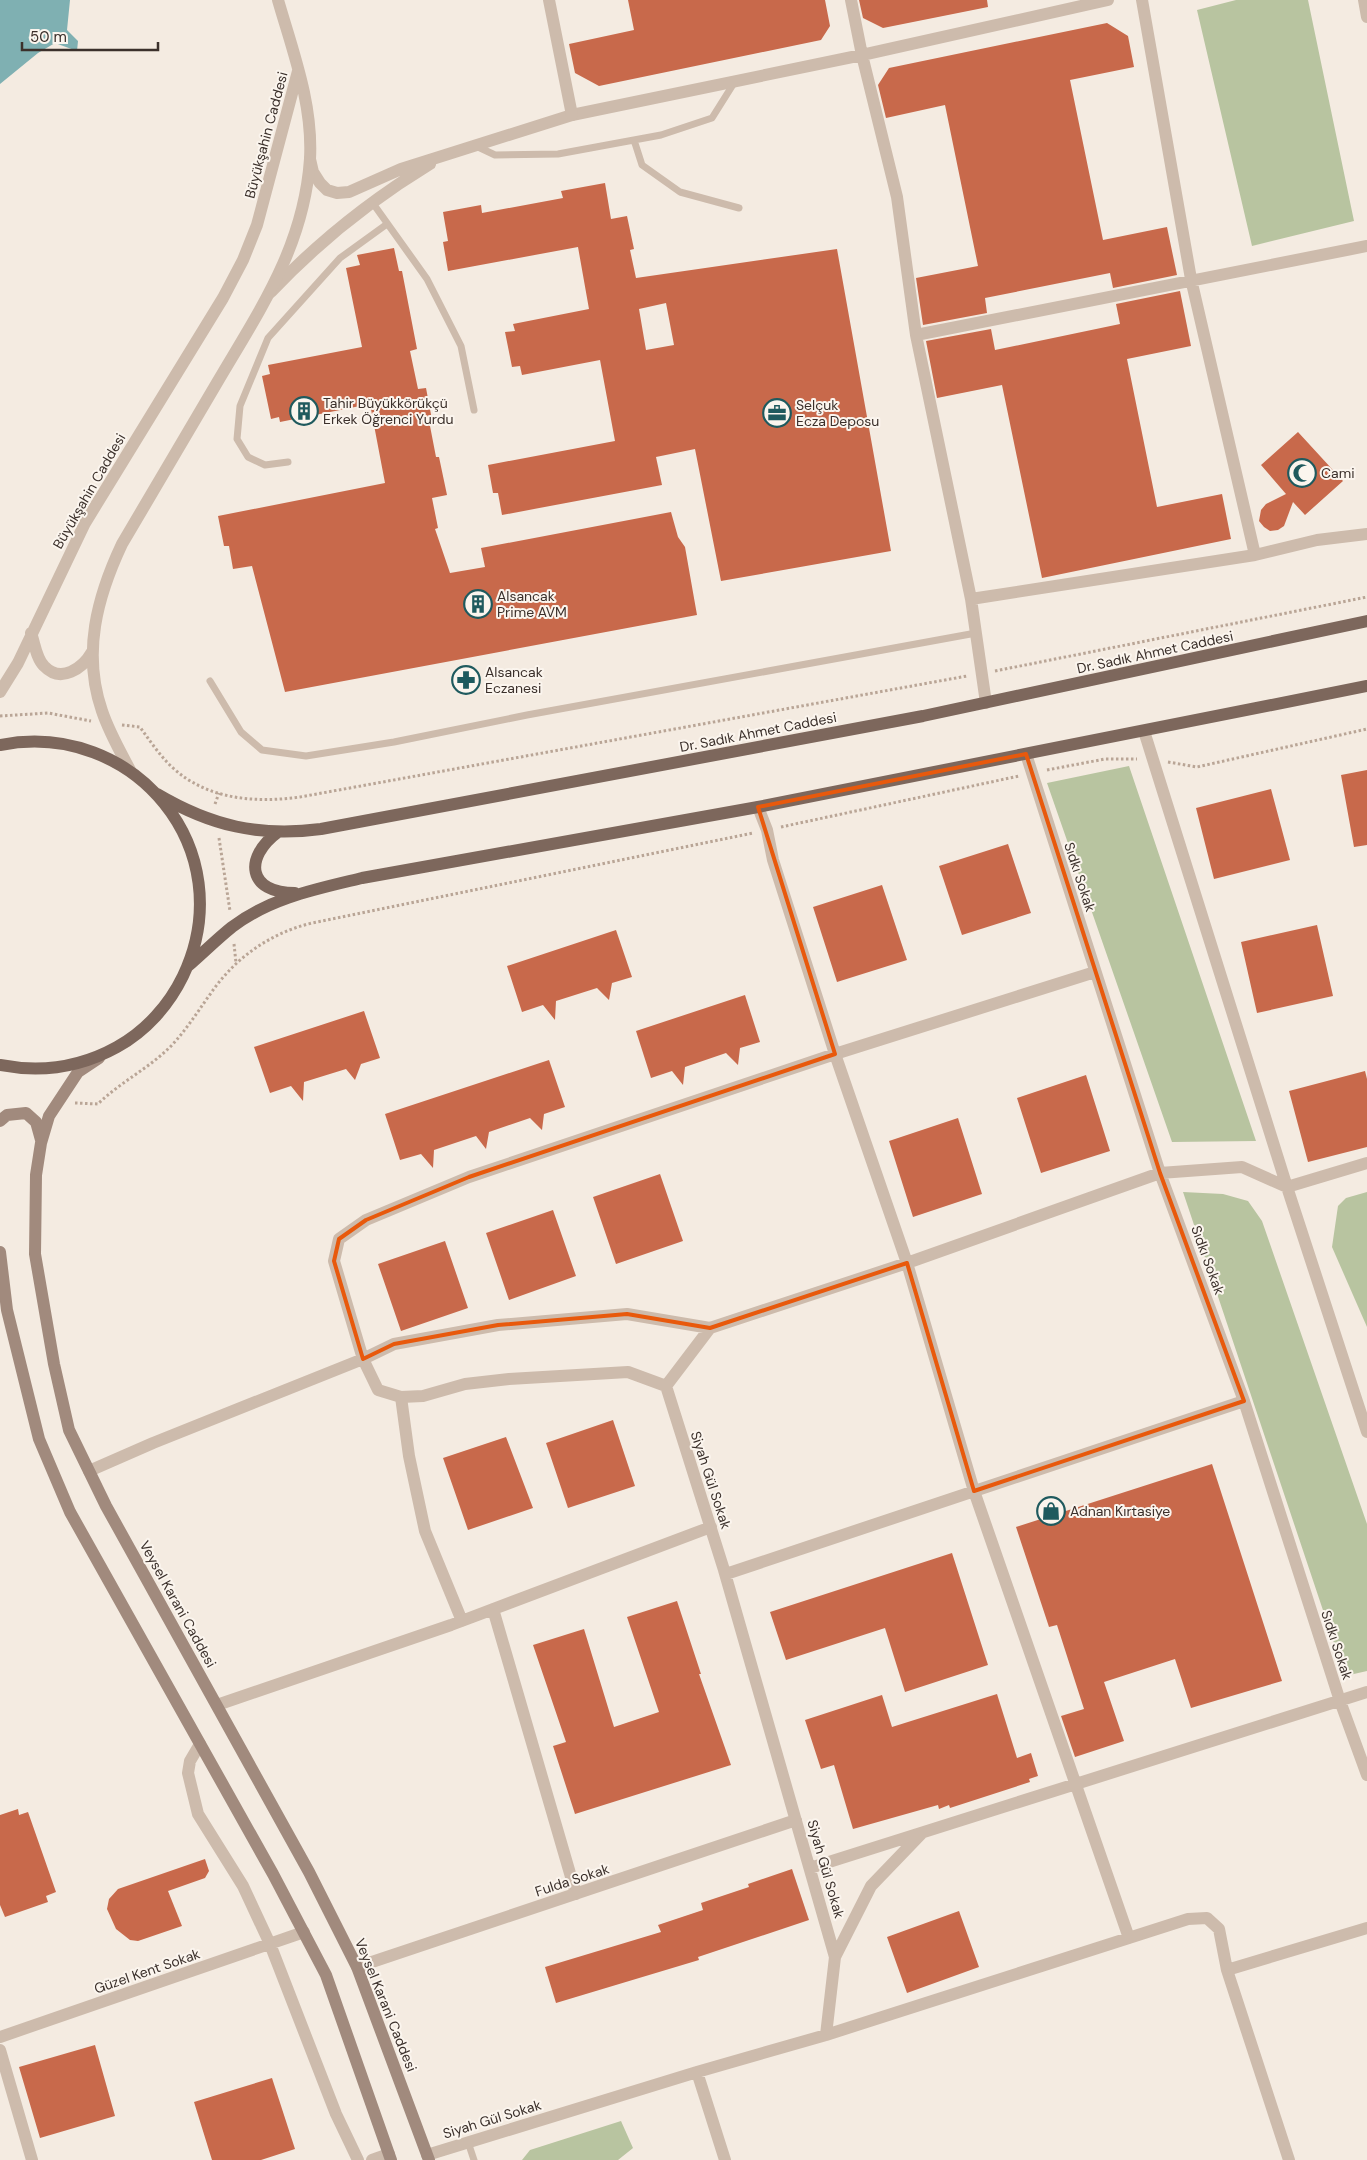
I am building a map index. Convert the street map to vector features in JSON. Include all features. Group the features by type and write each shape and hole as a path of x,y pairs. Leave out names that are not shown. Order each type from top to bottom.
{"main road":[{"name":"Dr. Sadık Ahmet Caddesi","path":"157,794 187,811 236,827 278,832 330,827 986,703 1367,622"},
{"path":"188,966 232,928 260,910 297,894 362,878 758,807 1367,686"},
{"path":"0,745 30,741 66,744 99,754 130,770 157,794 172,814 184,835 193,858 198,882 200,918 196,942 188,966 172,996 155,1017 136,1035 106,1053 83,1062 60,1067 28,1069 0,1065"},
{"path":"278,832 260,849 256,859 255,871 261,883 270,890 297,894"},
{"name":"Veysel Karani Caddesi","path":"106,1053 78,1072 57,1101 49,1116 41,1143 36,1175 35,1254 54,1364 69,1430 111,1515 309,1872 357,1967 428,2158"},
{"path":"0,1121 7,1114 26,1113 36,1122 41,1143"},
{"path":"0,1252 7,1310 39,1439 70,1512 304,1932 326,1975 390,2157"}],"street":[{"path":"278,0 298,69"},
{"path":"549,0 572,115"},
{"path":"851,0 862,54 897,197 916,335 970,599 986,703"},
{"path":"310,159 320,183 327,190 337,193 349,192 401,169 572,115 1108,0"},
{"path":"1142,0 1191,279 1255,555"},
{"path":"1364,0 1367,17"},
{"name":"Büyükşahin Caddesi","path":"130,770 107,723 93,678 94,624 109,571 122,544 267,296 292,244 301,212 310,159 306,97 298,69"},
{"name":"Büyükşahin Caddesi","path":"0,692 18,663 85,523 218,306 243,260 257,225 298,69"},
{"path":"267,296 324,240 372,202 443,156"},
{"path":"916,335 1191,279 1367,246"},
{"path":"970,599 1255,555 1316,540 1367,534"},
{"path":"31,634 38,656 44,666 54,673 66,674 77,670 86,662 92,652"},
{"path":"1144,731 1287,1187 1364,1413 1367,1432"},
{"name":"Sıdkı Sokak","path":"1026,754 1160,1174 1244,1401 1340,1701 1367,1775"},
{"path":"758,807 767,830 773,860 836,1054 907,1263 974,1491 1074,1785 1129,1938"},
{"path":"710,1328 666,1386 628,1372 509,1378 465,1384 423,1396 401,1397 378,1390 364,1359 334,1260 339,1239 366,1220 469,1177 836,1054 1095,972"},
{"path":"90,1471 153,1443 364,1359 394,1344 498,1325 627,1314 710,1328 907,1263 1160,1174 1242,1168 1287,1187 1367,1163"},
{"name":"Siyah Gül Sokak","path":"428,2158 468,2142 826,2035 835,1958 726,1574 666,1386"},
{"path":"401,1397 409,1456 426,1531 462,1621"},
{"path":"726,1574 1244,1401"},
{"path":"217,1705 462,1621 711,1527"},
{"path":"493,1609 576,1894"},
{"path":"810,1868 1367,1692"},
{"path":"200,1744 190,1761 188,1773 198,1814 243,1886 270,1944 336,2114 358,2160"},
{"name":"Fulda Sokak","path":"357,1967 796,1820"},
{"path":"835,1958 871,1886 923,1833"},
{"path":"826,2035 1188,1919 1208,1918 1219,1929 1227,1970 1289,2160"},
{"path":"1227,1970 1367,1928"},
{"name":"Güzel Kent Sokak","path":"0,2037 304,1932"},
{"path":"0,2050 32,2160"},
{"path":"697,2072 725,2160"},
{"path":"372,2160 390,2157"}],"lane":[{"path":"476,146 494,155 558,154 661,135 712,118 735,81"},
{"path":"634,140 642,165 680,192 739,208"},
{"path":"372,202 427,279 461,346 474,410"},
{"path":"288,462 265,465 248,457 237,439 240,406 268,338 340,258 387,224"},
{"path":"210,681 242,732 262,750 306,756 394,742 537,713 976,632"},
{"path":"468,2142 474,2160"}],"path":[{"path":"0,716 48,713 107,723 140,726 165,759 183,776 219,793 255,800 300,796 982,673 1367,597"},
{"path":"98,1104 123,1082 172,1046 220,981 236,963 279,934 312,923 1104,759 1153,759 1198,767 1367,729"},
{"path":"219,793 214,806 236,963"}],"highlighted area":[{"path":"1026,754 1160,1173 1244,1401 974,1491 907,1263 710,1328 627,1314 498,1325 394,1344 363,1359 334,1261 339,1239 366,1220 469,1177 835,1054 758,807"}],"green space":[{"path":"1236,0 1308,0 1354,221 1252,246 1197,10"},
{"path":"1129,766 1256,1141 1172,1142 1047,783"},
{"path":"1183,1192 1223,1194 1248,1201 1262,1221 1367,1524 1367,1671 1345,1676"},
{"path":"1367,1192 1367,1327 1332,1247 1338,1206 1346,1198"},
{"path":"621,2121 633,2148 618,2160 522,2160 530,2150"}],"water":[{"path":"0,0 70,0 67,30 78,41 77,51 55,43 38,53 0,84"}],"building":[{"path":"628,0 825,0 830,26 821,40 599,86 575,73 569,44 634,30"},
{"path":"859,0 987,0 988,7 883,28 863,18"},
{"path":"1107,23 1128,36 1134,67 1070,80 1103,240 1167,227 1177,275 1113,288 1110,273 985,298 987,313 923,325 916,278 978,266 945,105 886,118 878,85 889,68"},
{"path":"605,183 611,219 627,216 634,249 630,250 636,278 837,249 891,551 721,581 695,449 656,457 662,485 502,515 498,493 493,493 488,465 615,441 600,360 522,375 520,366 512,367 505,332 515,331 513,324 589,309 578,247 448,271 443,242 448,241 443,212 481,205 482,213 563,198 561,191","holes":["666,303 674,345 646,350 639,309"]},
{"path":"394,248 399,271 402,271 417,349 410,351 418,389 426,388 433,425 430,426 436,457 439,457 447,495 432,498 438,528 435,529 450,573 485,567 481,548 671,512 678,537 685,547 697,615 285,692 252,566 233,569 229,546 224,546 218,516 385,483 370,404 280,422 279,417 271,419 262,376 270,374 268,365 362,347 346,268 360,265 357,255"},
{"path":"1180,291 1191,346 1127,359 1157,507 1222,494 1231,539 1042,578 1002,385 937,398 926,341 991,329 995,350 1120,324 1116,304"},
{"name":"Cami","path":"1298,432 1343,481 1305,515 1293,502 1284,526 1278,530 1270,531 1259,521 1261,510 1266,504 1286,494 1261,465"},
{"path":"1367,770 1367,845 1354,847 1341,775"},
{"path":"1271,789 1290,860 1214,879 1196,808"},
{"path":"1008,844 1031,913 962,935 939,866"},
{"path":"882,885 907,960 837,982 813,907"},
{"path":"1317,925 1333,996 1257,1013 1241,942"},
{"path":"616,930 632,977 612,983 609,1000 597,988 556,1001 555,1020 543,1005 522,1012 507,966"},
{"path":"745,995 760,1042 740,1048 738,1065 726,1053 685,1067 683,1085 672,1071 651,1078 636,1031"},
{"path":"364,1011 380,1058 361,1064 355,1080 346,1069 304,1082 303,1101 291,1086 270,1093 254,1047"},
{"path":"549,1060 565,1107 544,1114 542,1130 530,1118 489,1132 486,1149 476,1136 434,1150 433,1168 421,1154 400,1160 385,1114"},
{"path":"1365,1071 1367,1079 1367,1147 1308,1162 1289,1091"},
{"path":"1086,1075 1110,1151 1041,1173 1017,1098"},
{"path":"958,1118 982,1194 913,1217 889,1141"},
{"path":"660,1174 683,1241 616,1264 593,1197"},
{"path":"553,1210 576,1276 509,1300 486,1233"},
{"path":"445,1241 468,1308 401,1331 378,1264"},
{"path":"613,1420 635,1486 568,1508 546,1443"},
{"path":"506,1437 533,1508 468,1530 443,1458"},
{"path":"1212,1464 1282,1681 1191,1708 1175,1659 1104,1682 1124,1741 1075,1757 1061,1716 1084,1709 1057,1625 1049,1627 1016,1527"},
{"path":"952,1553 988,1665 905,1692 885,1628 786,1660 770,1612"},
{"path":"677,1601 701,1674 699,1674 731,1765 575,1814 553,1746 566,1742 533,1645 584,1629 614,1727 659,1712 627,1617"},
{"path":"997,1694 1017,1758 1031,1753 1038,1776 1029,1779 1030,1782 950,1808 949,1805 939,1809 938,1805 853,1829 834,1765 821,1769 805,1720 882,1695 892,1727"},
{"path":"18,1809 19,1815 28,1812 56,1892 46,1896 48,1902 5,1917 0,1905 0,1815"},
{"path":"205,1859 209,1871 205,1878 168,1891 182,1926 138,1941 130,1940 116,1929 107,1909 109,1899 118,1889"},
{"path":"792,1869 809,1920 698,1957 699,1960 556,2003 545,1967 661,1932 658,1925 703,1910 701,1903 749,1887 748,1884"},
{"path":"959,1911 979,1967 907,1993 887,1937"},
{"path":"95,2045 115,2116 40,2138 19,2067"},
{"path":"272,2078 295,2149 261,2160 212,2160 194,2102"}],"place":[{"name":"Tahir Büyükkörükçü Erkek Öğrenci Yurdu","path":"304,411"},
{"name":"Selçuk Ecza Deposu","path":"777,413"},
{"name":"Cami","path":"1302,473"},
{"name":"Alsancak Prime AVM","path":"478,604"},
{"name":"Alsancak Eczanesi","path":"466,680"},
{"name":"Adnan Kırtasiye","path":"1051,1511"}]}
